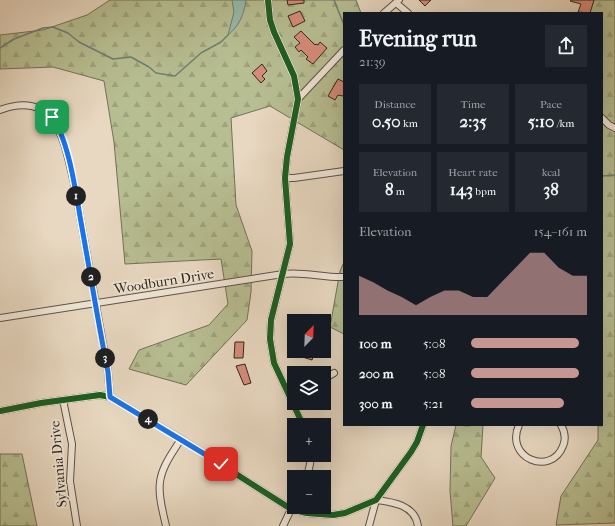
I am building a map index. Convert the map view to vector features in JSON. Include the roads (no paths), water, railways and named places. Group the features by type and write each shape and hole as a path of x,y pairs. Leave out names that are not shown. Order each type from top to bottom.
{"street":[{"path":"268,0 270,20 294,76 298,99 297,113 287,157 285,178 291,238 272,320 270,339 274,363 287,387"},
{"path":"385,12 397,1 407,12"},
{"path":"298,99 343,51"},
{"path":"0,110 21,105 38,108 52,117 59,129 74,182 108,372 110,397"},
{"path":"603,119 615,128"},
{"path":"285,178 343,171"},
{"name":"Woodburn Drive","path":"0,318 283,274 292,273 343,277"},
{"path":"0,410 100,395 110,397 287,503"},
{"name":"Sylvania Drive","path":"63,400 72,444 70,481 77,526"},
{"path":"369,526 376,500 411,452 417,442 423,426"},
{"path":"519,426 516,440 520,451 528,458 538,462 549,460 561,450 565,439 565,434 561,426"},
{"path":"166,526 161,499 160,481 164,468 182,440"},
{"path":"320,514 333,515 345,513 376,500 391,502 411,510 415,516 418,526"},
{"path":"283,526 288,514"}],"water":[{"path":"232,0 246,0 244,11 240,20 228,35 234,12"}],"waterway":[{"path":"334,0 343,22"},
{"path":"0,48 14,39 43,28 53,27 68,33 79,42 113,59 131,57 149,67 156,73 175,76 201,53 221,42 228,35"},
{"path":"603,176 615,175"}]}
